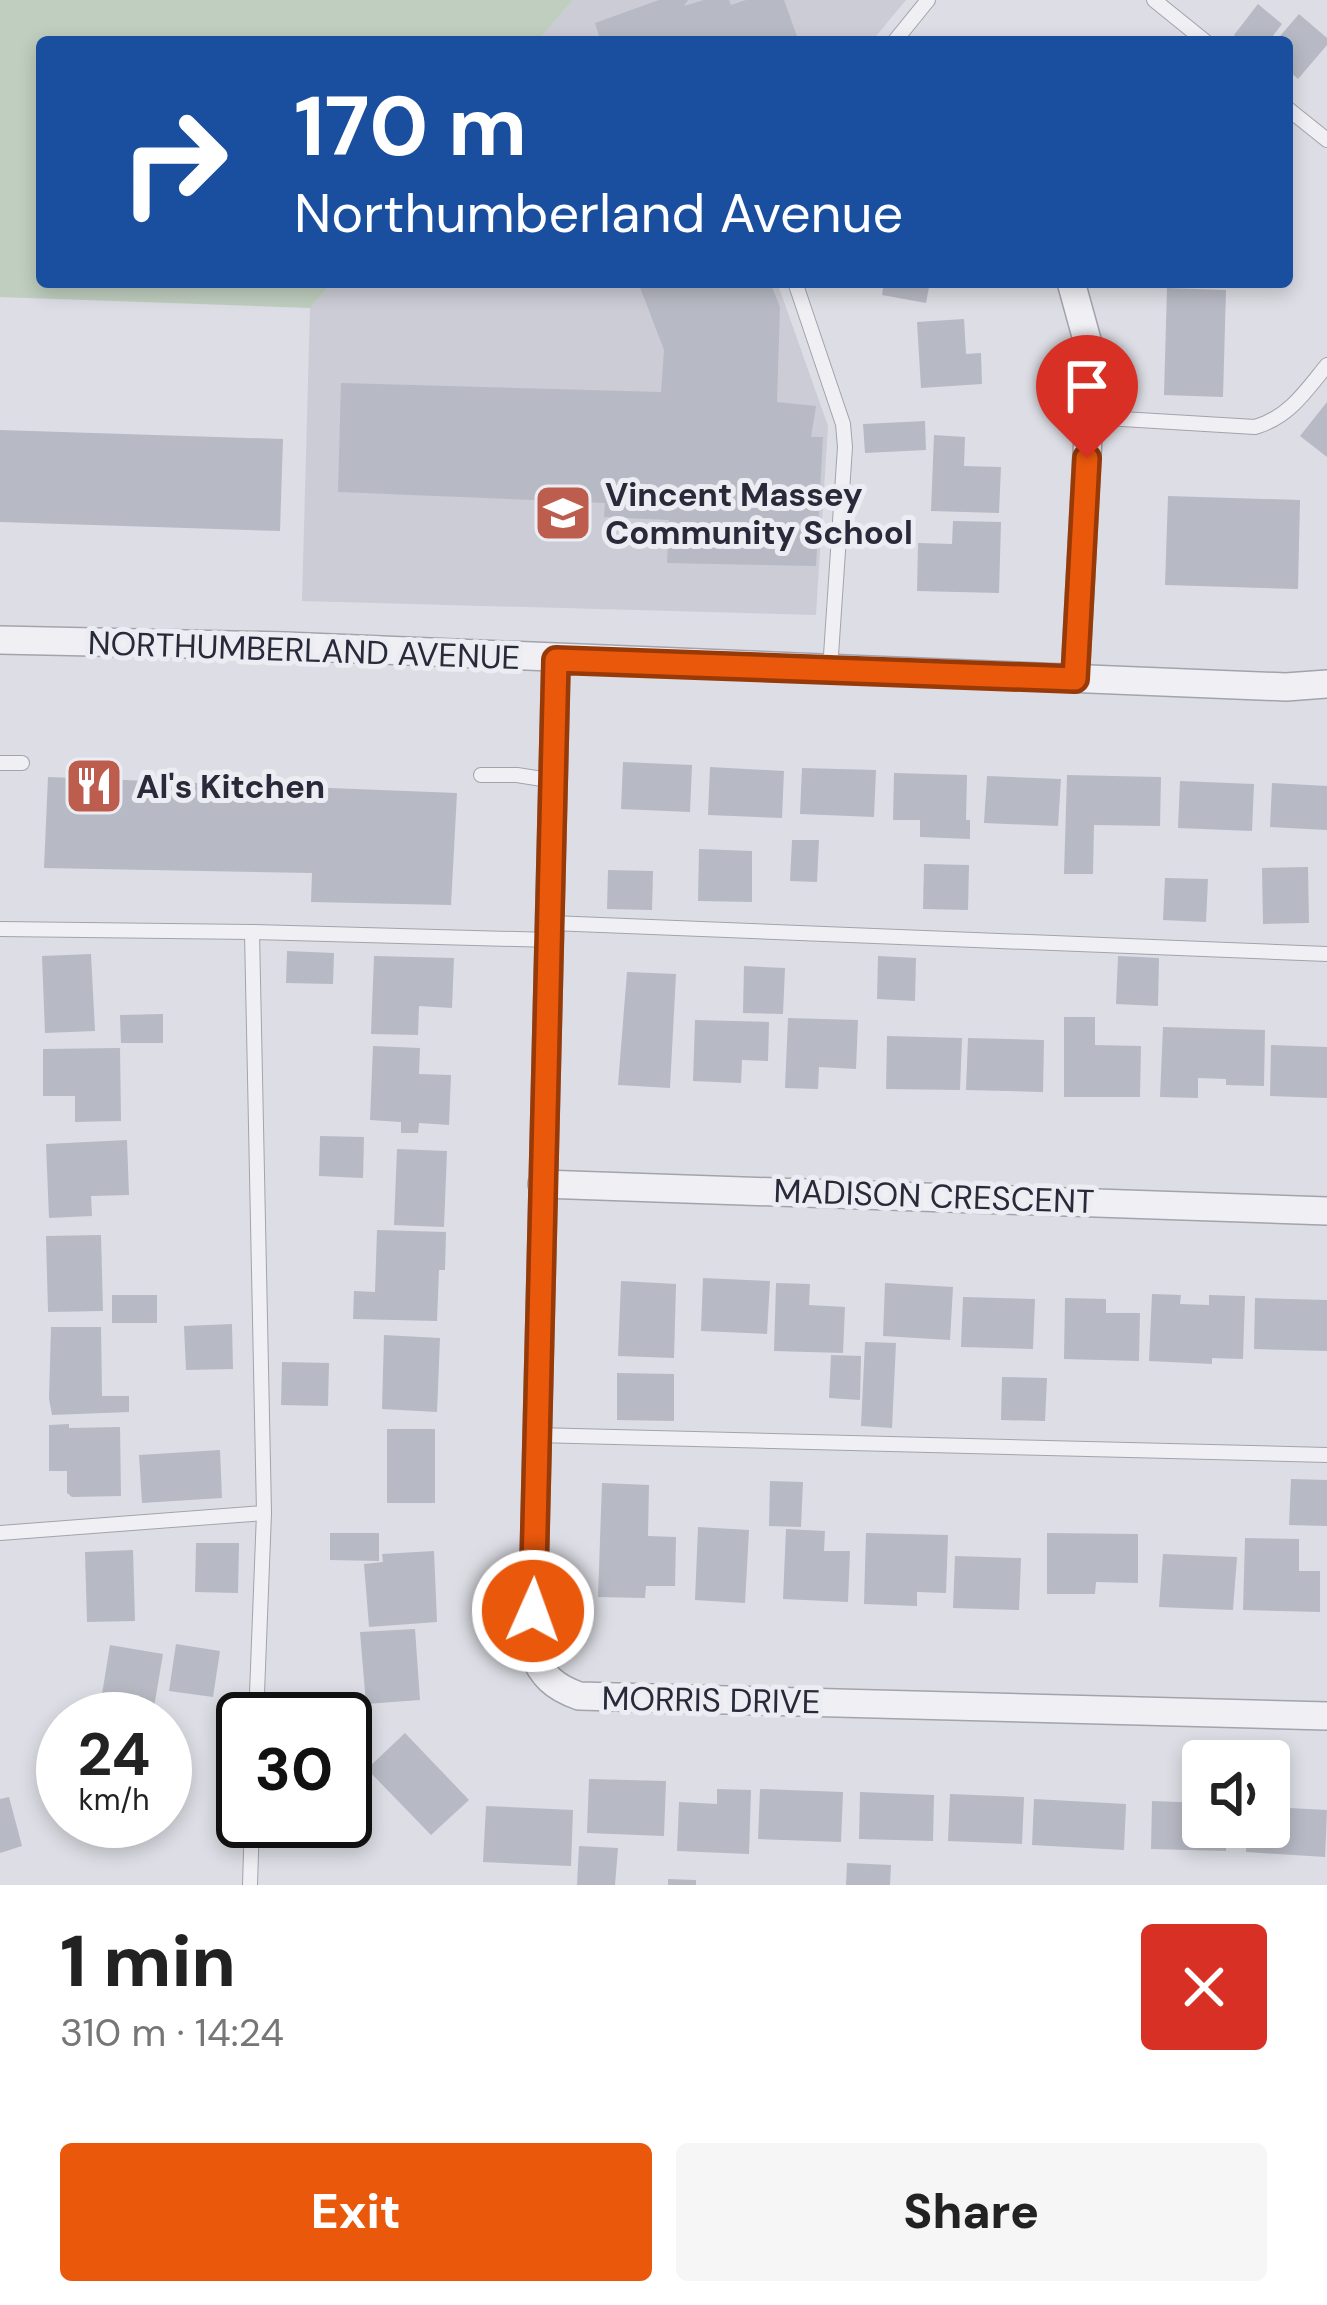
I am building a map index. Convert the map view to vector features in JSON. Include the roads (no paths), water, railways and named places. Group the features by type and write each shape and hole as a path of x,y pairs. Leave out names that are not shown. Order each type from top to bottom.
{"street":[{"path":"1073,288 1088,346 1089,416 1075,679"},
{"name":"NORTHUMBERLAND AVENUE","path":"0,640 285,646 1286,687 1327,684"},
{"name":"MORRIS DRIVE","path":"556,660 535,1435 532,1651 540,1672 557,1688 579,1696 1327,1716"},
{"name":"MADISON CRESCENT","path":"542,1184 1327,1211"}],"lane":[{"path":"899,36 928,0"},
{"path":"1154,0 1199,36"},
{"path":"1293,113 1327,140"},
{"path":"796,288 843,424 830,670"},
{"path":"1089,416 1255,427 1276,421 1295,405 1327,365"},
{"path":"0,763 22,763"},
{"path":"481,775 555,781"},
{"path":"0,929 551,932 1327,954"},
{"path":"252,932 264,1513 257,1692"},
{"path":"535,1435 1327,1455"},
{"path":"0,1533 264,1513"},
{"path":"250,1885 251,1848"}],"place":[{"name":"Vincent Massey Community School","path":"563,513"},
{"name":"Al's Kitchen","path":"94,786"}]}
